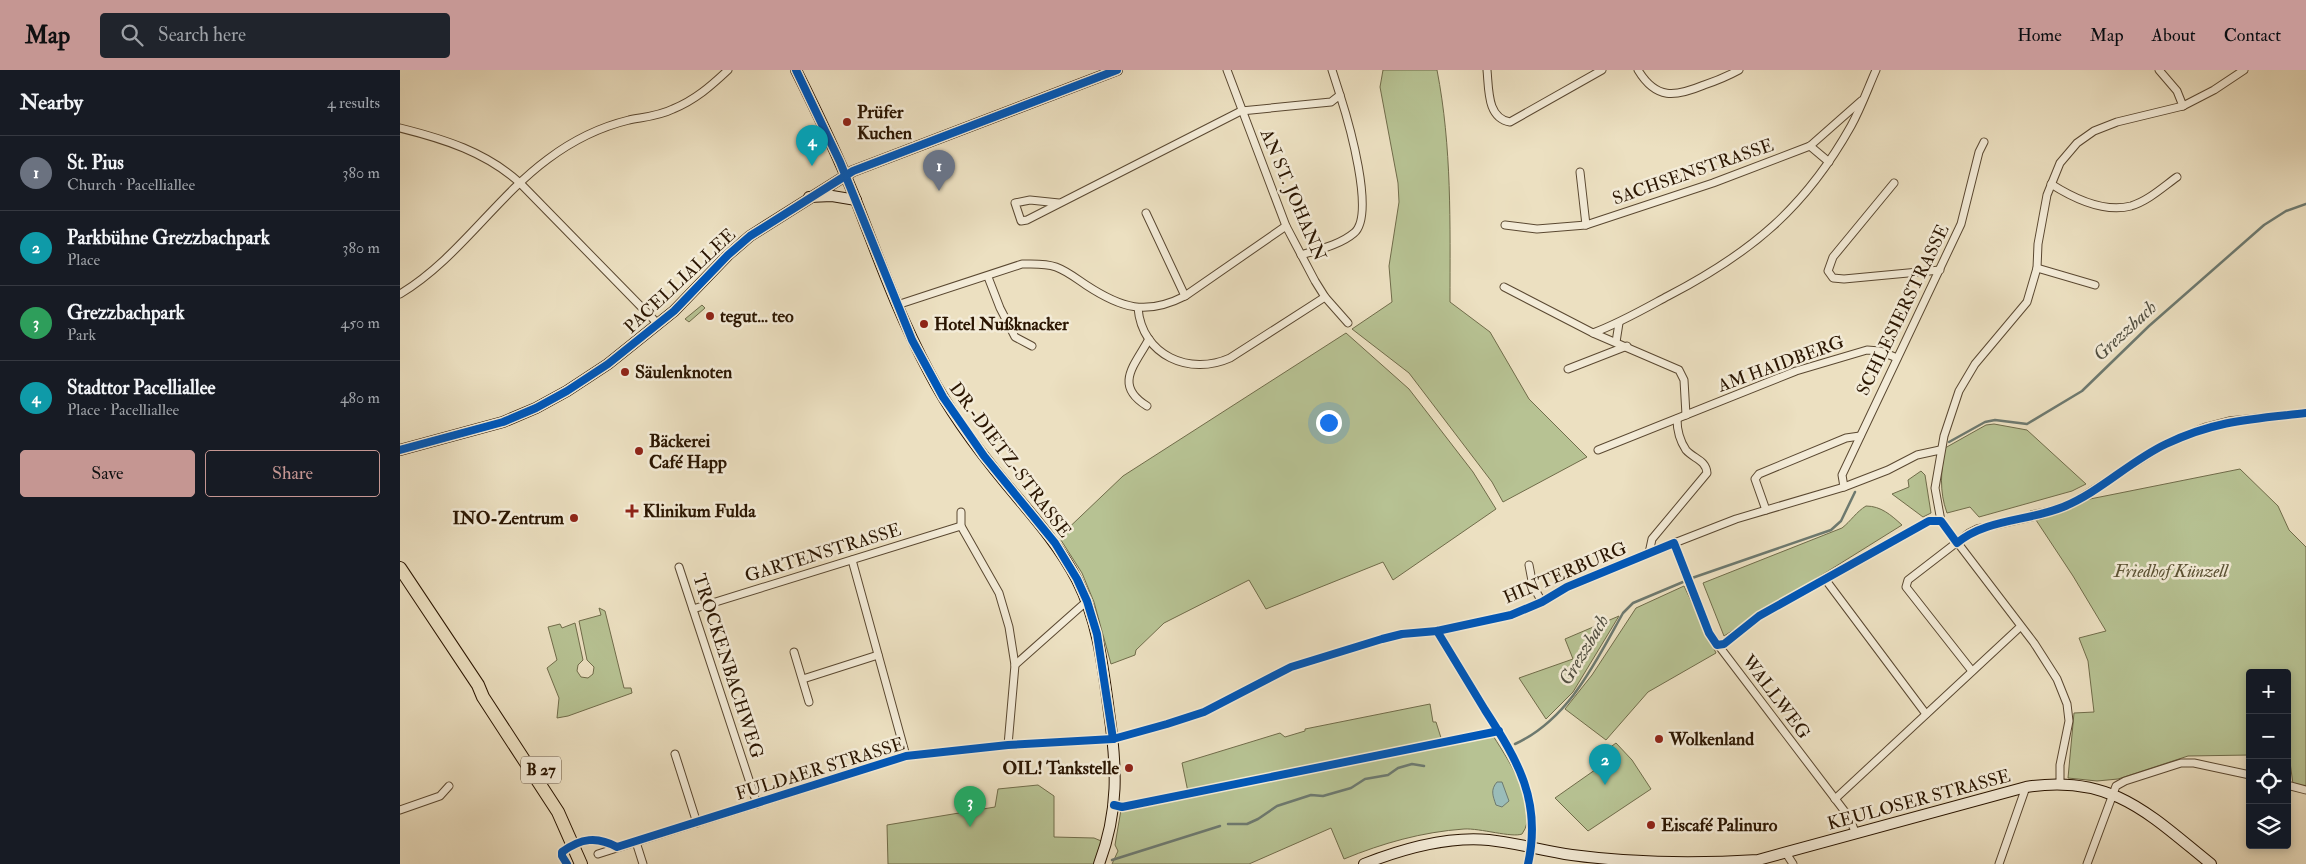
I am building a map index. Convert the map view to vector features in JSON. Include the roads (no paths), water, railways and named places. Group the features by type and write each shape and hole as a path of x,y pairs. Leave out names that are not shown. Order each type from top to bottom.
{"highway":[{"name":"B 27","path":"400,568 478,684 483,697 558,812 581,864"},
{"name":"B 27","path":"478,684 491,695 556,792 576,831 589,864"}],"main road":[{"name":"DR.-DIETZ-STRASSE","path":"796,70 821,119 856,200 897,305 943,397 980,451 1055,543 1077,579 1087,602 1097,634 1113,739 1116,782 1114,805 1100,864"},
{"name":"PACELLIALLEE","path":"401,448 492,425 541,405 608,364 658,324 750,236 845,175 874,161 1117,70"},
{"path":"808,197 832,196 856,200"},
{"name":"KEULOSER STRASSE","path":"1364,864 1385,856 1455,840 1489,840 1615,861 1682,863 1750,861 1786,853 2026,787 2060,784 2094,788 2113,794 2147,813 2211,864"}],"street":[{"path":"400,294 445,260 520,183 547,160 571,144 599,130 673,110 703,93 727,70"},
{"name":"AN ST. JOHANN","path":"1227,70 1286,226 1325,297 1348,323"},
{"path":"1301,255 1331,245 1354,234 1360,226 1362,197 1353,134 1332,70"},
{"path":"1486,70 1493,110 1499,119 1510,122 1602,70"},
{"path":"1638,70 1645,81 1657,92 1680,95 1740,70"},
{"path":"1593,333 1619,323 1714,272 1754,244 1787,214 1829,162 1852,124 1876,70"},
{"path":"2159,70 2177,91 2183,106"},
{"path":"2060,784 2060,765 2069,721 2066,704 2057,679 2034,643 1941,521 1935,488 1940,450 1959,391 1975,364 2027,302 2037,268 2038,244 2051,184 2060,163 2077,143 2094,131 2117,122 2183,106 2214,90 2244,70"},
{"path":"1059,202 1030,200 1015,202 1021,221 1036,216 1059,202 1241,111 1331,102 1340,95"},
{"name":"SACHSENSTRASSE","path":"1505,225 1537,229 1586,225 1713,183 1810,146 1864,98"},
{"path":"400,128 470,150 495,163 520,183 658,324"},
{"name":"SCHLESIERSTRASSE","path":"1844,487 1842,475 1961,224 1979,152 1984,142"},
{"path":"1810,146 1829,162"},
{"path":"1580,172 1586,225"},
{"path":"2051,184 2085,201 2100,206 2131,206 2177,177"},
{"path":"1894,183 1832,257 1828,271 1833,278 1844,279 1940,270"},
{"path":"1146,213 1186,296"},
{"path":"897,305 988,277 1022,264 1040,263 1057,267 1112,301 1138,308 1170,304 1186,296 1286,226"},
{"path":"2037,268 2095,286"},
{"path":"988,277 1000,308 1015,337 1032,346"},
{"path":"1504,288 1593,333 1679,370 1684,380 1686,415"},
{"path":"1138,308 1139,316 1149,339 1164,354 1180,363 1193,366 1213,364 1230,358 1325,297"},
{"path":"1616,342 1619,323"},
{"path":"1147,406 1136,399 1130,392 1128,383 1130,373 1149,339"},
{"path":"1568,369 1627,346"},
{"name":"AM HAIDBERG","path":"1598,450 1796,371 1867,350 1880,351 1897,358"},
{"path":"1972,670 1906,587 1908,580 1977,529 2040,515 2071,504 2165,444 2206,427 2229,421 2306,413"},
{"path":"1649,553 1652,539 1707,473 1703,463 1686,450 1677,430 1677,419"},
{"path":"1766,510 1755,479 1759,474 1846,438 1860,436"},
{"name":"HINTERBURG","path":"1437,631 1511,615 1542,602 1567,587 1674,543 1766,510 1844,487 1888,470 1918,455 1940,450"},
{"path":"961,512 961,526 998,593 1009,626 1016,666 1008,745"},
{"name":"GARTENSTRASSE","path":"693,609 961,526"},
{"name":"WALLWEG","path":"1674,543 1709,633 1849,817 1856,834"},
{"path":"852,560 906,756"},
{"path":"1529,565 1533,586 1542,602"},
{"name":"TROCKENBACHWEG","path":"679,567 757,804"},
{"path":"1825,579 1926,714"},
{"path":"1016,666 1087,602"},
{"path":"1835,799 2020,627"},
{"path":"1437,631 1520,768 1530,797 1532,813 1531,847 1528,864"},
{"name":"FULDAER STRASSE","path":"598,854 906,756 1008,745 1113,739 1204,712 1291,667 1388,637 1437,631"},
{"path":"794,652 809,702"},
{"path":"803,679 878,655"},
{"path":"675,754 697,822"},
{"path":"2087,864 2116,786 2125,780 2181,763 2194,763 2246,774"},
{"path":"400,810 440,796 449,786"},
{"path":"2291,786 2306,790"},
{"path":"1999,864 2026,787"},
{"path":"636,842 643,864"},
{"path":"1786,853 1793,864"}],"water":[{"path":"1497,782 1502,782 1509,801 1502,807 1496,805 1493,796 1493,788"}],"waterway":[{"name":"Grezzbach","path":"1949,442 1985,422 1995,420 2027,424 2082,391 2149,326 2264,225 2286,211 2306,204"},
{"name":"Grezzbach","path":"1692,578 1831,530 1841,521 1855,492"},
{"name":"Grezzbach","path":"1515,744 1534,733 1566,705 1591,670 1623,613 1633,603 1683,582"},
{"name":"Grezzbach","path":"1228,824 1247,824 1277,806 1311,795 1323,796 1351,788 1365,779 1388,775 1398,768 1412,764 1424,766"},
{"name":"Grezzbach","path":"1112,860 1220,826"}],"place":[{"name":"Prüfer Kuchen","path":"847,122"},
{"name":"Stadttor Pacelliallee","path":"812,166"},
{"name":"St. Pius","path":"939,191"},
{"name":"tegut... teo","path":"710,316"},
{"name":"Hotel Nußknacker","path":"924,324"},
{"name":"Säulenknoten","path":"625,372"},
{"name":"Bäckerei Café Happ","path":"639,451"},
{"name":"Klinikum Fulda","path":"632,511"},
{"name":"INO-Zentrum","path":"574,518"},
{"name":"Wolkenland","path":"1659,739"},
{"name":"OIL! Tankstelle","path":"1129,768"},
{"name":"Parkbühne Grezzbachpark","path":"1605,785"},
{"name":"Eiscafé Palinuro","path":"1651,825"},
{"name":"Grezzbachpark","path":"970,827"}],"park label":[{"name":"Friedhof Künzell","path":"2171,571"}]}
